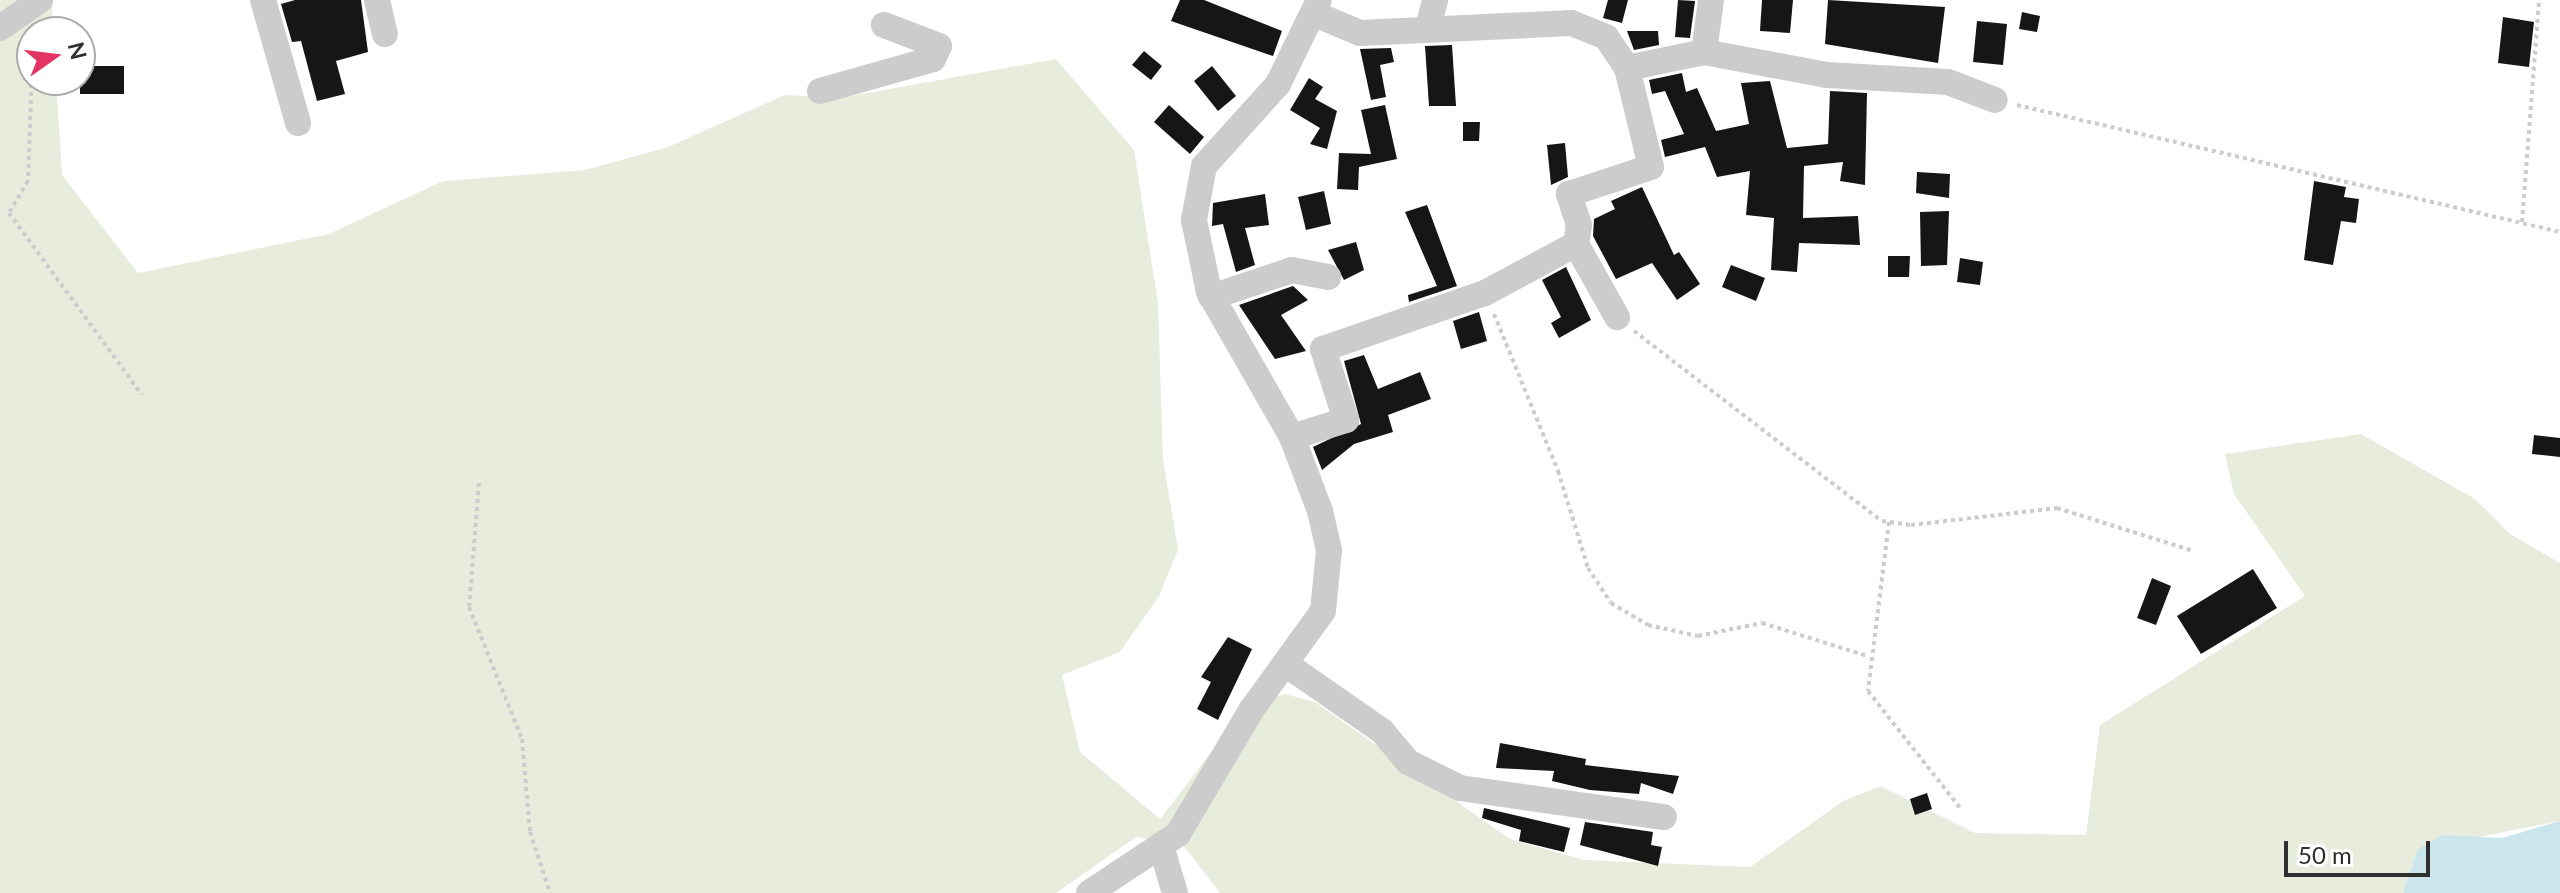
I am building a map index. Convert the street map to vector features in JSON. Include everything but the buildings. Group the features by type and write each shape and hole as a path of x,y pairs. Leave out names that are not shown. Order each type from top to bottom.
{"street":[{"path":"0,28 40,0"},
{"path":"263,0 298,123"},
{"path":"377,0 385,34"},
{"path":"1428,27 1435,0"},
{"path":"1704,52 1711,0"},
{"path":"1094,891 1161,846 1201,805 1252,709 1287,665 1323,611 1330,581 1320,511 1292,437 1211,297 1194,220 1204,166 1278,84 1317,7 1360,33 1428,27 1571,23 1606,37 1627,68 1651,167 1569,194 1576,244 1617,317"},
{"path":"820,91 933,59 939,46 884,25"},
{"path":"1627,68 1704,52 1827,75 1948,82 1995,100"},
{"path":"1292,437 1346,420 1323,349 1485,293 1576,244"},
{"path":"1211,297 1292,270 1328,277"},
{"path":"1287,665 1382,731 1408,762 1460,788 1664,817"},
{"path":"1161,846 1175,893"}],"path":[{"path":"2522,222 2539,0"},
{"path":"31,96 28,181 9,213 142,395"},
{"path":"1995,100 2288,174 2560,232"},
{"path":"1485,293 1558,471 1588,568 1611,603 1648,625 1698,636 1762,623 1867,656"},
{"path":"1617,317 1889,522 2057,508 2193,551"},
{"path":"479,483 469,607 522,739 530,832 550,893"},
{"path":"1889,522 1867,656 1868,691 1960,808"}],"shaded area":[{"path":"0,0 52,0 52,16 16,16 16,96 57,96 62,175 138,273 329,234 443,181 585,170 668,147 785,95 840,98 1056,59 1134,150 1158,303 1163,459 1178,550 1159,596 1120,652 1062,675 1080,752 1160,819 1246,707 1285,694 1315,702 1510,839 1584,860 1750,867 1843,801 1881,786 1975,833 2086,835 2100,725 2305,596 2234,494 2225,454 2361,434 2475,499 2510,534 2560,563 2560,821 2418,849 2403,893 1220,893 1183,845 1136,837 1056,893 0,893"}],"water":[{"path":"2560,821 2560,893 2403,893 2418,849 2443,835 2502,838"}]}
